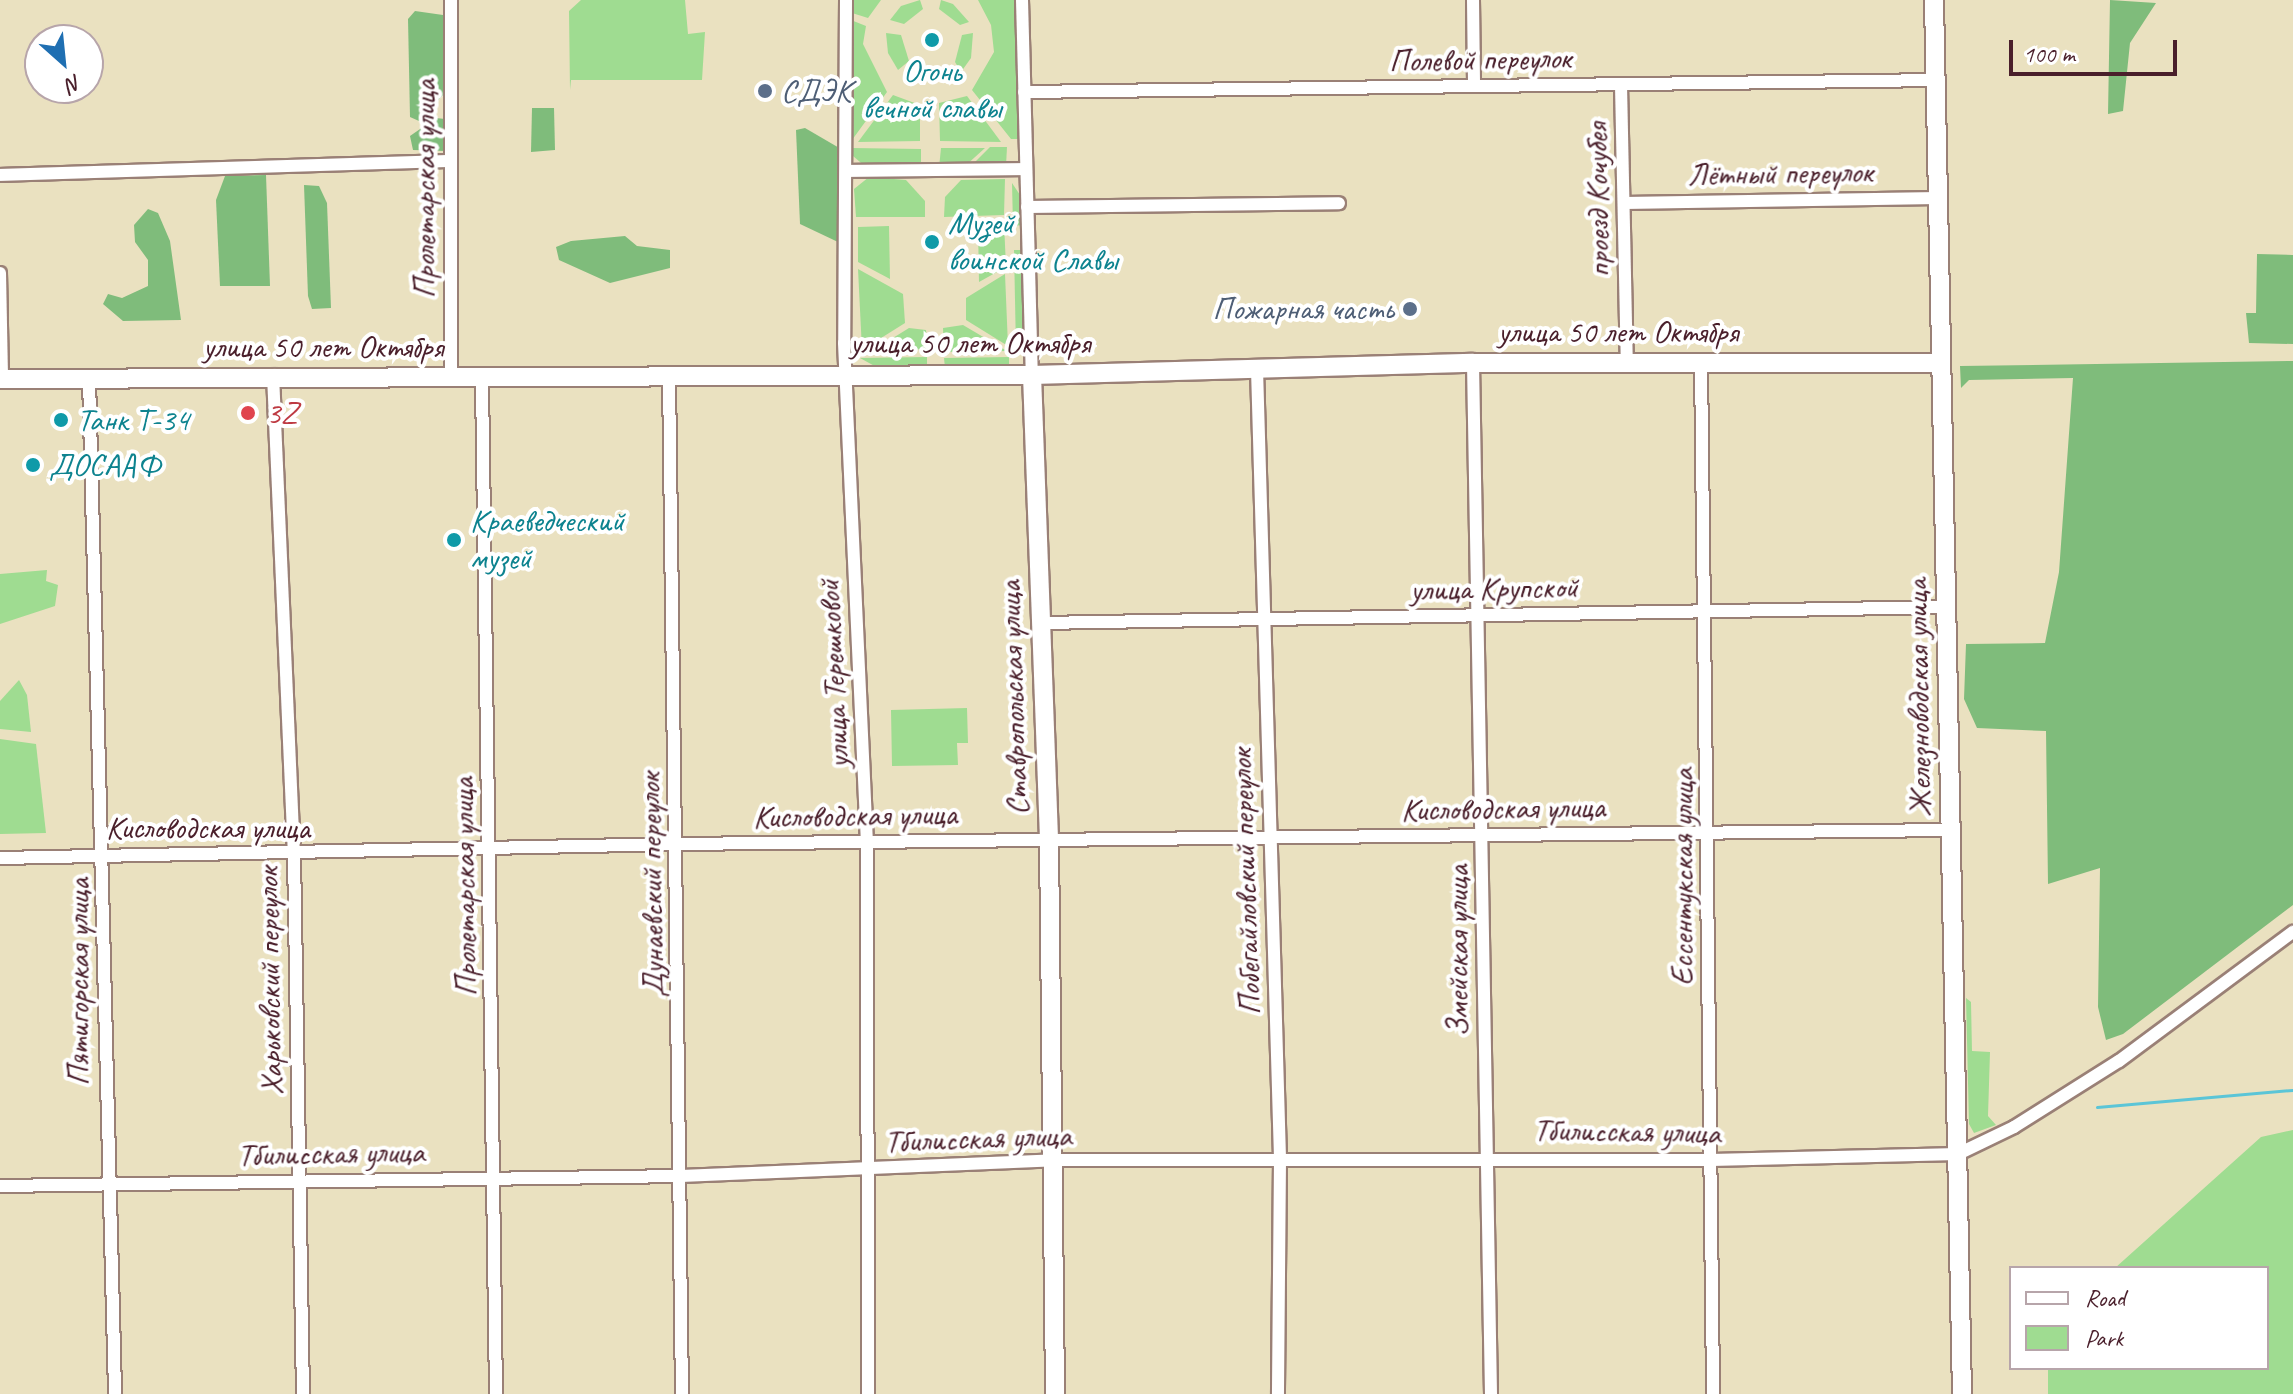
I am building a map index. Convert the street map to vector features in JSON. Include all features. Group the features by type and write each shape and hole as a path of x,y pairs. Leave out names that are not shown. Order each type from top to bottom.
{"main road":[{"name":"Железноводская улица","path":"1934,0 1962,1394"},
{"name":"улица 50 лет Октября","path":"1,379 273,375 482,379 847,373 1032,375 1473,363 1941,363"},
{"name":"Ставропольская улица","path":"1032,375 1049,839 1055,1160 1055,1394"}],"street":[{"name":"Пролетарская улица","path":"451,0 451,378"},
{"name":"улица Терешковой","path":"846,0 847,171 843,257 867,843 871,1169 868,1394"},
{"name":"Ставропольская улица","path":"1022,0 1032,375"},
{"path":"1473,0 1474,86"},
{"name":"Полевой переулок","path":"1024,92 1936,80"},
{"name":"проезд Кочубея","path":"1621,85 1627,362"},
{"path":"0,175 450,161"},
{"path":"847,171 1026,169"},
{"name":"Лётный переулок","path":"1624,203 1938,198"},
{"path":"1027,207 1339,203"},
{"path":"0,273 1,379"},
{"name":"Ессентукская улица","path":"1701,361 1707,613 1713,1394"},
{"name":"Змейская улица","path":"1473,363 1484,836 1484,1157 1491,1394"},
{"name":"Побегайловский переулок","path":"1257,369 1280,1160 1278,1394"},
{"name":"Харьковский переулок","path":"273,375 294,853 303,1394"},
{"name":"Дунаевский переулок","path":"669,375 678,844 682,1394"},
{"name":"Пятигорская улица","path":"89,378 105,854 106,1182 115,1394"},
{"name":"Пролетарская улица","path":"482,379 491,851 496,1394"},
{"name":"улица Крупской","path":"1041,623 1947,607"},
{"name":"Кисловодская улица","path":"0,858 105,854 491,851 678,844 1952,830"},
{"path":"1958,1154 2014,1127 2119,1061 2293,932"},
{"name":"Тбилисская улица","path":"0,1186 106,1182 681,1176 1055,1160 1484,1157 1711,1160 1958,1154"}],"green space":[{"path":"581,0 685,0 688,34 705,32 702,80 571,80 570,90 569,11"},
{"path":"852,0 881,0 868,18 852,13"},
{"path":"920,0 923,9 904,24 890,20 901,6"},
{"path":"941,0 953,4 969,22 960,25 939,9"},
{"path":"978,0 1015,0 1019,139 1011,139 972,90 994,52 991,25"},
{"path":"2110,0 2156,3 2130,43 2123,111 2108,114"},
{"path":"415,11 443,15 445,93 419,121 410,117 408,19"},
{"path":"851,20 866,26 863,44 887,92 852,140"},
{"path":"886,33 901,35 909,61 898,70 888,53"},
{"path":"973,33 971,58 961,72 955,62 962,35"},
{"path":"918,66 946,67 953,80 916,82 910,79"},
{"path":"893,95 920,105 920,141 858,142"},
{"path":"967,96 1001,142 940,141 939,103"},
{"path":"532,108 554,108 555,150 531,152"},
{"path":"436,118 445,119 446,151 413,150 410,136"},
{"path":"805,128 841,149 838,242 800,224 796,130"},
{"path":"990,147 1007,147 1006,166 970,167"},
{"path":"852,148 921,149 921,168 867,168 853,156"},
{"path":"941,148 985,148 964,167 939,168"},
{"path":"266,175 270,286 220,286 216,200 225,176"},
{"path":"869,177 906,180 925,201 925,217 856,217 854,189"},
{"path":"1005,179 1004,215 944,217 945,197 961,180"},
{"path":"1012,183 1022,198 1022,225 1013,226"},
{"path":"304,185 319,186 327,203 331,308 312,309 308,296"},
{"path":"148,209 158,213 170,241 181,320 123,321 103,304 108,294 122,298 148,286 148,260 135,242 134,225"},
{"path":"1004,223 1006,267 979,282 978,225"},
{"path":"889,226 890,279 858,262 858,227"},
{"path":"625,236 637,246 670,250 670,268 610,283 559,260 556,247 571,241"},
{"path":"1014,250 1022,250 1025,353 1016,350"},
{"path":"2257,254 2293,255 2293,344 2249,343 2246,313 2256,313"},
{"path":"858,269 903,294 905,323 862,350"},
{"path":"1005,274 1008,346 966,320 966,298"},
{"path":"963,325 1007,351 944,352 943,328"},
{"path":"909,328 926,330 928,349 872,351"},
{"path":"927,357 927,369 880,369 860,358"},
{"path":"1009,357 1009,366 945,368 944,358"},
{"path":"2293,361 2293,905 2123,1034 2106,1040 2098,1007 2100,868 2048,884 2046,731 1977,728 1964,699 1966,644 2045,643 2059,572 2073,378 1969,380 1961,388 1960,366"},
{"path":"47,570 46,581 58,585 55,606 0,624 0,574"},
{"path":"19,680 27,695 31,732 0,729 0,701"},
{"path":"967,708 968,743 957,743 958,765 892,766 891,710"},
{"path":"0,739 36,744 46,833 0,834"},
{"path":"1966,998 1971,1002 1972,1051 1990,1052 1988,1116 1996,1125 1974,1133 1969,1124"},
{"path":"2293,1130 2293,1394 2048,1394 2048,1370 2269,1370 2269,1266 2117,1266 2261,1137"}],"waterway":[{"path":"2097,1107 2293,1090"}],"place":[{"name":"Огонь вечной славы","path":"932,40"},
{"name":"СДЭК","path":"765,91"},
{"name":"Музей воинской Славы","path":"932,242"},
{"name":"Пожарная часть","path":"1410,309"},
{"name":"3Z","path":"248,413"},
{"name":"Танк Т-34","path":"61,420"},
{"name":"ДОСААФ","path":"33,465"},
{"name":"Краеведческий музей","path":"454,540"}]}
